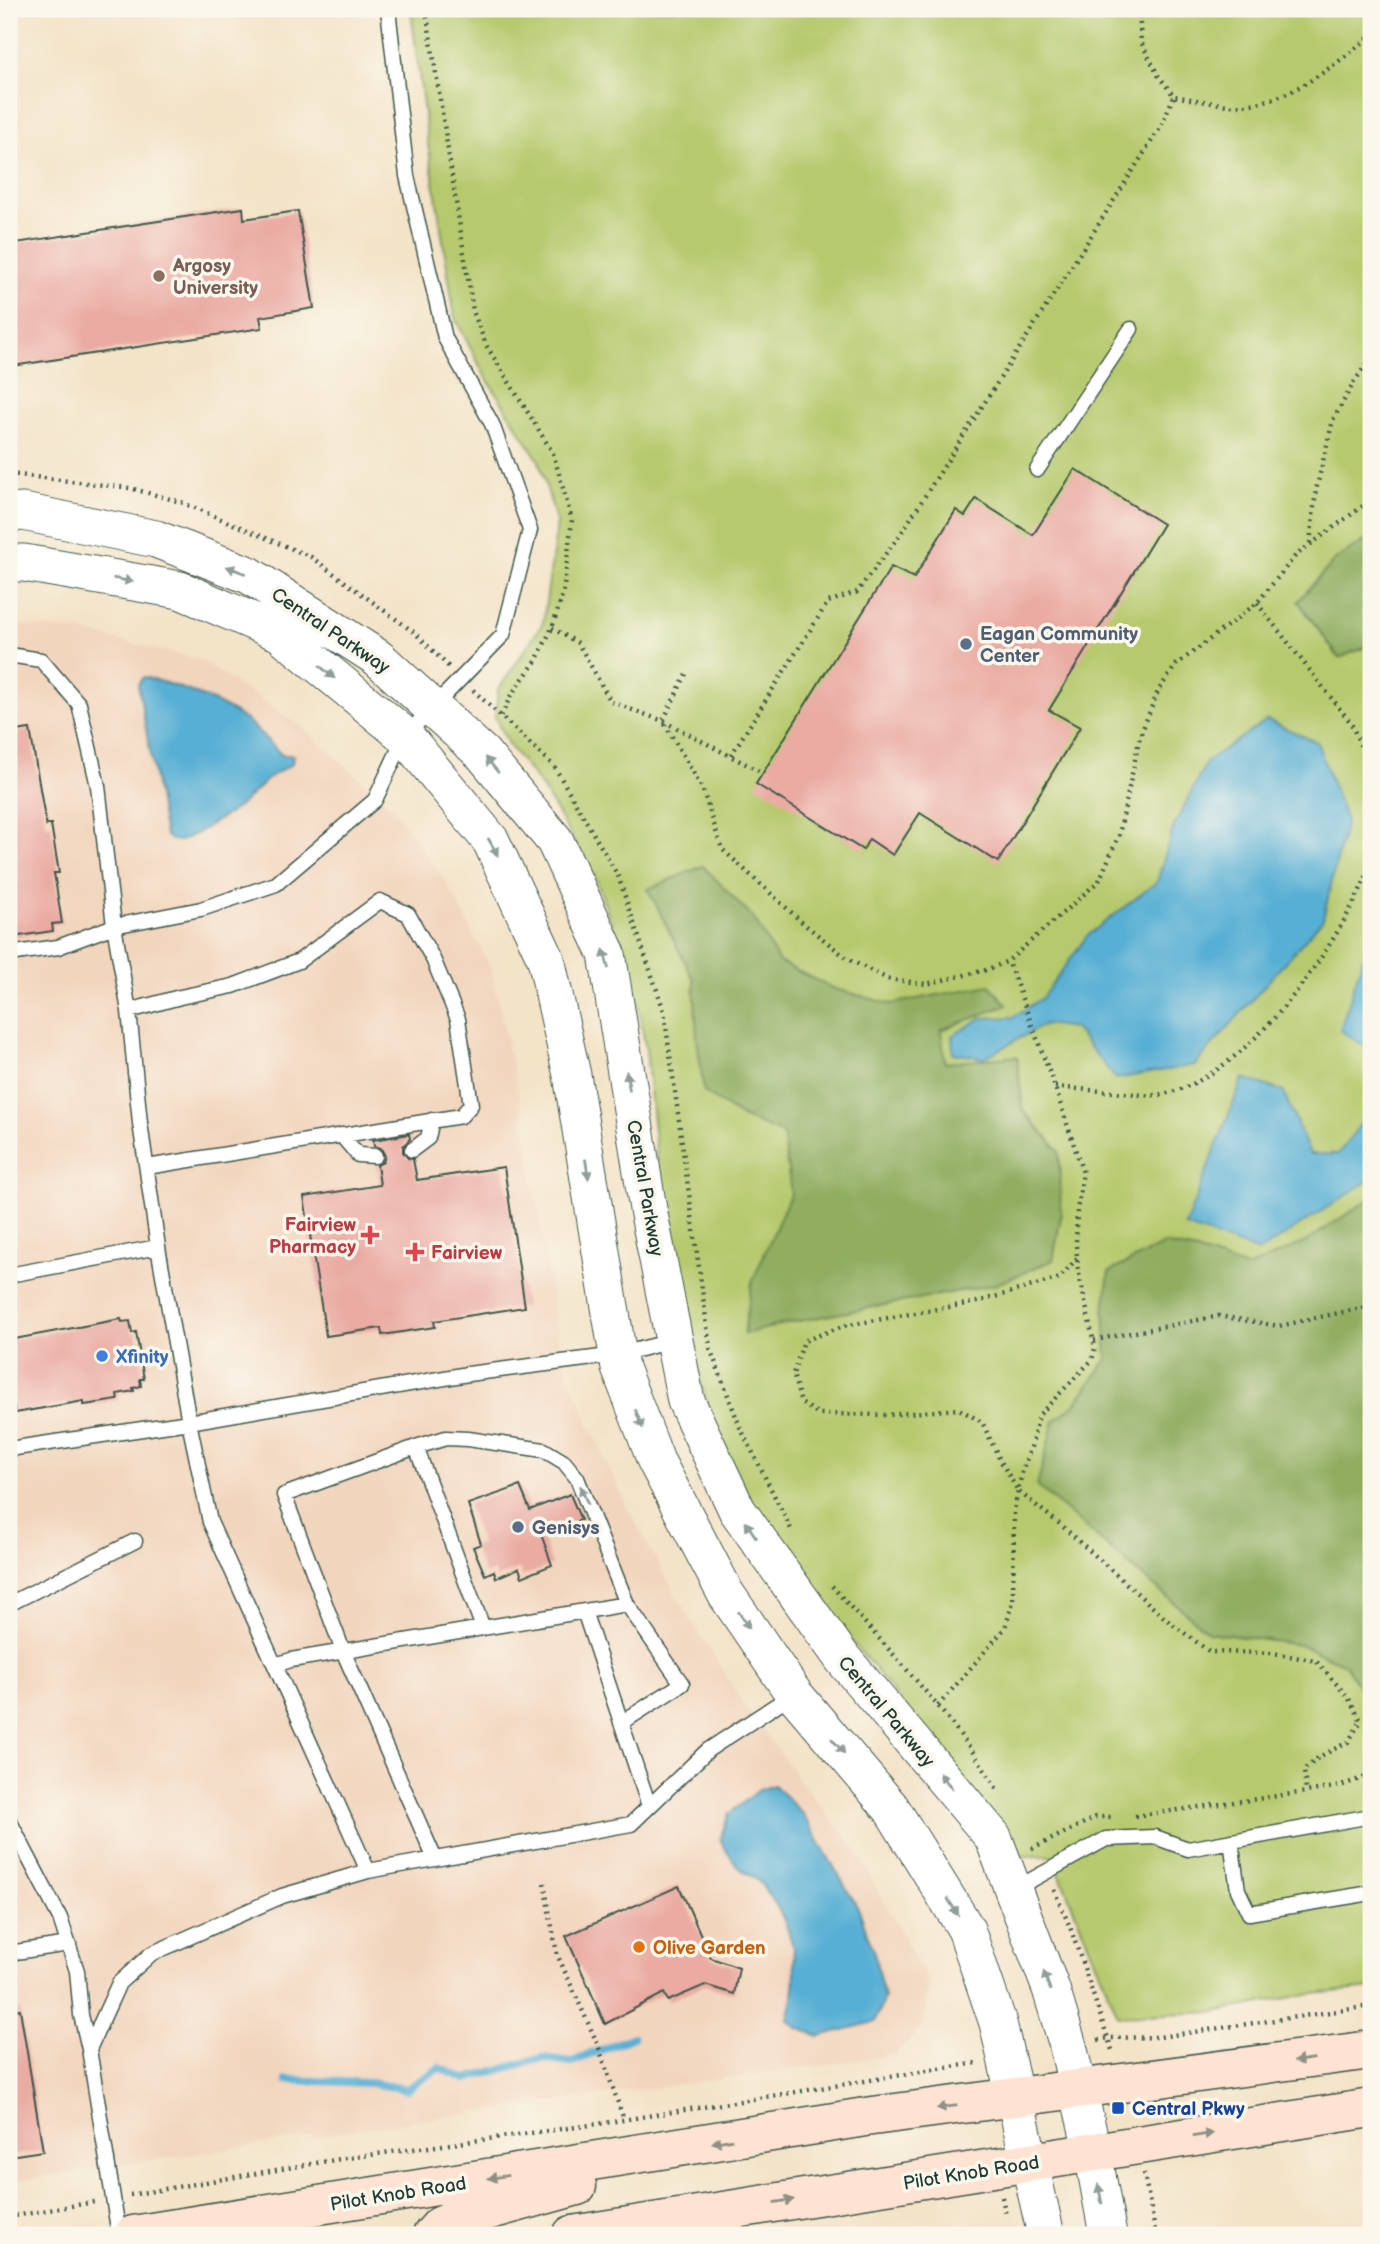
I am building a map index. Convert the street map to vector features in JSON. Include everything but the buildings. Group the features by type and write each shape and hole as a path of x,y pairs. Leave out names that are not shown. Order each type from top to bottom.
{"main road":[{"name":"Pilot Knob Road","path":"133,2235 865,2117 1371,2050"},
{"name":"Pilot Knob Road","path":"572,2235 1371,2108"},
{"name":"Pilot Knob Road","path":"432,2235 439,2226 454,2220 566,2189 663,2151"}],"street":[{"name":"Central Parkway","path":"9,513 23,512 156,539 249,575 378,658 483,754 555,841 607,954 649,1209 686,1401 737,1510 843,1659 993,1837 1051,1989 1068,2046 1093,2153 1108,2235"},
{"name":"Central Parkway","path":"9,563 24,563 180,590 280,633 405,736 491,841 546,960 572,1075 620,1368 656,1461 726,1594 794,1694 891,1808 966,1929 998,2024 1046,2235"}],"lane":[{"path":"9,954 58,947 114,926 201,909 276,884 375,800 405,736 503,635 530,530 492,424 445,338 407,176 388,9"},
{"path":"1037,470 1131,329"},
{"path":"9,655 41,660 79,704 98,786 114,926 129,1011 140,1123 158,1247 210,1522 368,1871"},
{"path":"129,1011 180,996 233,986 299,961 380,901 408,914 433,959 458,1019 471,1105 461,1116 146,1167"},
{"path":"412,1150 428,1138 432,1120"},
{"path":"341,1135 358,1155 375,1156"},
{"path":"9,1275 158,1247"},
{"path":"9,1449 189,1422 468,1374 618,1354 674,1341"},
{"path":"435,1859 343,1651 284,1495 446,1438 544,1450 564,1462 577,1478 627,1604 682,1684 621,1723"},
{"path":"416,1447 483,1628"},
{"path":"9,1604 135,1541"},
{"path":"275,1665 343,1651 627,1604"},
{"path":"584,1611 649,1806"},
{"path":"89,2049 119,1983 151,1954 282,1896 368,1871 631,1824 708,1750 794,1694"},
{"path":"1013,1891 1106,1839 1155,1837 1188,1849 1371,1816"},
{"path":"9,1820 60,1918 78,1971 81,2015 89,2049 118,2235"},
{"path":"1231,1841 1238,1890 1249,1913 1371,1893"},
{"path":"9,1953 69,1944"}],"path":[{"path":"426,9 473,311 486,345 553,453 572,520 563,593 552,628 536,661 511,695 500,716"},
{"path":"1139,9 1142,42 1158,75 1174,96 1230,105 1256,102 1285,94 1324,74 1371,36"},
{"path":"731,755 828,602 857,592 902,532 1160,128 1174,96"},
{"path":"1310,544 1316,489 1333,420 1371,357"},
{"path":"663,721 702,788 722,849 804,925 848,959 888,979 926,984 986,970 1008,961 1098,881 1119,835 1140,736 1158,691 1176,665 1257,603 1296,555 1371,500"},
{"path":"1257,603 1351,723 1371,771"},
{"path":"552,628 578,643 611,702 663,721 763,773"},
{"path":"663,721 686,674"},
{"path":"1055,1087 1156,1096 1195,1085 1231,1062 1267,1027 1326,953 1362,888 1371,865"},
{"path":"938,1706 1005,1628 1013,1602 1014,1510 1039,1415 1092,1360 1095,1348 1077,1258 1077,1210 1083,1173 1055,1087 1008,961"},
{"path":"1077,1258 1060,1278 977,1303 843,1326 804,1341 793,1374 801,1403 820,1414 886,1415 959,1409 982,1422 1018,1491 1061,1525 1167,1620 1210,1652 1273,1653 1316,1661 1348,1697 1361,1721 1348,1742 1319,1757 1304,1770 1306,1792"},
{"path":"1094,1340 1219,1316 1279,1326 1371,1306"},
{"path":"1126,1817 1306,1792 1340,1786 1371,1775"},
{"path":"1032,1849 1096,1817 1116,1817"},
{"path":"544,1883 557,1954 598,2045 624,2120"},
{"path":"1068,2046 1109,2038 1159,2037 1371,2006"},
{"path":"9,2217 340,2159 624,2120 1005,2058"},
{"path":"1136,2146 1148,2186 1156,2235"}],"shaded area":[{"path":"9,624 76,630 201,660 301,726 392,807 446,882 491,968 519,1096 559,1339 569,1379 627,1507 677,1597 739,1697 807,1790 853,1845 929,1983 922,2027 895,2055 447,2116 9,2182"}],"green space":[{"path":"411,9 1371,9 1371,1988 1303,1995 1214,2012 1118,2016 1052,1856 1019,1856 879,1674 784,1559 728,1460 688,1349 660,1191 646,1050 636,994 596,879 542,787 508,744 495,717 498,690 543,623 557,524 539,461 484,374 455,318 427,137"},
{"path":"1371,537 1371,645 1339,658 1298,601 1335,560"},
{"path":"703,866 754,919 779,962 832,988 890,1004 990,985 1007,1005 941,1030 945,1063 1017,1056 1023,1110 1059,1151 1061,1216 1053,1260 997,1284 788,1323 744,1334 752,1282 791,1193 783,1134 742,1117 704,1092 697,1040 694,980 648,889"},
{"path":"1371,1198 1371,1709 1345,1664 1300,1645 1208,1632 1037,1486 1054,1421 1075,1404 1107,1359 1104,1311 1109,1272 1164,1244 1197,1251 1247,1268 1305,1242"}],"water":[{"path":"144,677 197,694 234,712 251,724 282,755 293,755 292,764 270,777 237,808 197,833 180,841 171,840 165,835 138,684"},
{"path":"1267,720 1317,742 1346,821 1323,919 1195,1065 1116,1079 1074,1028 1045,1024 984,1058 953,1053 952,1036 981,1018 1013,1017 1042,998 1087,936 1157,882 1173,828 1207,761"},
{"path":"1371,933 1371,1063 1370,1050 1340,1030"},
{"path":"1243,1078 1283,1091 1310,1154 1338,1154 1371,1110 1371,1179 1259,1252 1185,1226"},
{"path":"774,1785 803,1814 859,1910 874,1953 884,1998 875,2022 819,2036 797,2028 788,2020 795,1982 795,1964 793,1947 782,1915 758,1881 735,1863 720,1839 729,1814 759,1790"}],"waterway":[{"path":"287,2080 370,2083 407,2089 439,2068 466,2079 542,2058 572,2062 633,2037"}],"place":[{"name":"Argosy University","path":"159,276"},
{"name":"Eagan Community Center","path":"966,644"},
{"name":"Fairview Pharmacy","path":"370,1235"},
{"name":"Fairview","path":"415,1252"},
{"name":"Xfinity","path":"102,1356"},
{"name":"Genisys","path":"518,1527"},
{"name":"Olive Garden","path":"639,1947"},
{"name":"Central Pkwy","path":"1118,2108"}]}
